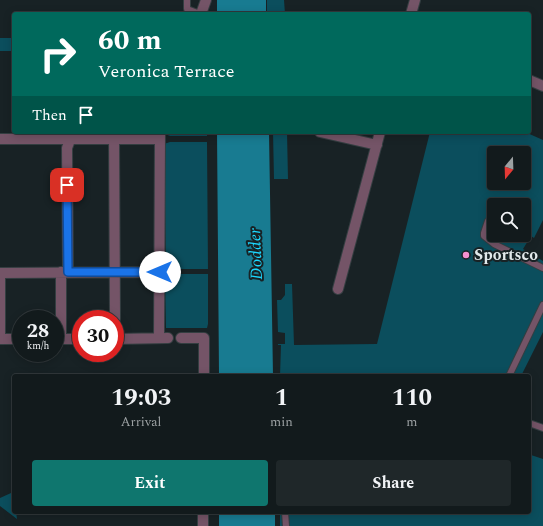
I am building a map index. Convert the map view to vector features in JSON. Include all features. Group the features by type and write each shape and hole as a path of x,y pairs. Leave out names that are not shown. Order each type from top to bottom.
{"street":[{"path":"201,12 206,0"},
{"path":"412,12 415,0"},
{"path":"531,81 543,86"},
{"path":"329,134 377,145"},
{"path":"338,289 380,134"},
{"path":"0,139 23,136 160,136 160,272 164,338 124,339"},
{"path":"61,310 64,272 67,148 71,136"},
{"path":"114,136 115,310"},
{"path":"12,339 0,339 0,274 160,272"},
{"path":"181,338 204,338 204,374"},
{"path":"203,514 203,526"}],"lane":[{"path":"187,0 187,9 195,12"},
{"path":"487,224 484,236 487,238"},
{"path":"492,242 543,268"},
{"path":"510,374 543,305"},
{"path":"531,424 543,428"},
{"path":"285,514 286,526"}],"shaded area":[{"path":"267,0 284,0 285,12 267,12"},
{"path":"0,38 12,38 12,51 0,51"},
{"path":"165,134 207,134 207,136 170,136"},
{"path":"273,134 287,134 288,179 274,179"},
{"name":"Sportsco","path":"430,134 530,134 543,140 543,220 534,238 531,236 531,198 487,198 487,242 527,242 523,249 543,261 543,332 522,374 280,374 281,345 278,344 285,344 285,333 278,332 277,300 281,300 285,295 285,284 292,284 294,345 377,344"},
{"path":"170,142 207,142 208,269 172,269 168,268 166,264 164,144"},
{"path":"208,274 207,328 166,328 165,280 168,275"},
{"path":"531,455 543,459 543,526 280,526 280,514 531,514"},
{"path":"11,493 12,514 16,514 17,519 0,506 0,498"}],"water":[{"path":"217,0 266,0 266,12 217,12"},
{"name":"Dodder","path":"217,134 269,134 273,374 219,374"},
{"path":"219,514 275,514 275,526 219,526"}],"place":[{"name":"Sportsco","path":"466,255"}],"route":[{"path":"67,185 68,272 160,272"}]}
